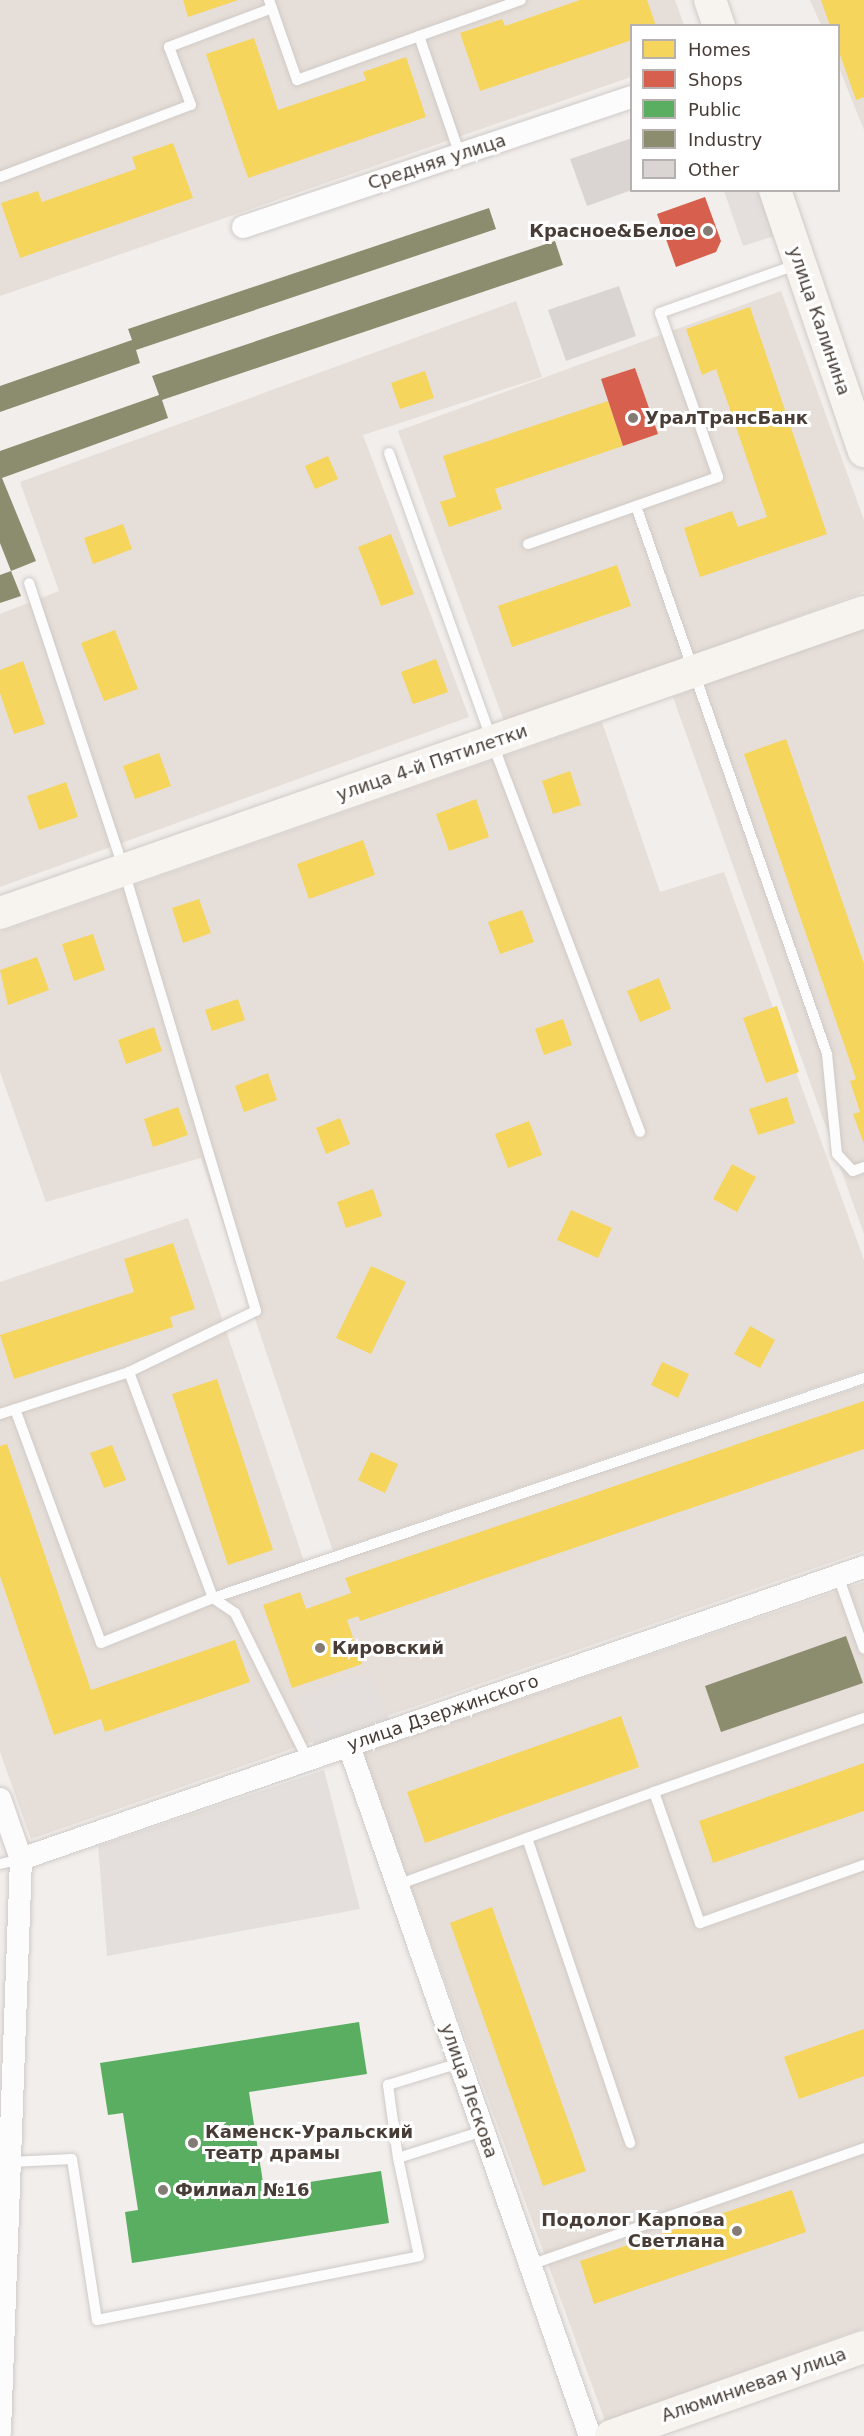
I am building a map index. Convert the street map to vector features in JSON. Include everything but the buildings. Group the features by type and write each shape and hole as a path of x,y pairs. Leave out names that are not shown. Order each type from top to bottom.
{"street":[{"path":"710,0 718,24"},
{"name":"Средняя улица","path":"243,227 630,98"},
{"name":"улица Калинина","path":"776,192 864,451"},
{"name":"улица 4-й Пятилетки","path":"0,913 864,612"},
{"name":"улица Дзержинского","path":"11,1861 864,1567"},
{"name":"улица Лескова","path":"349,1746 590,2436"},
{"path":"0,1799 11,1861 11,2162 0,2432"},
{"name":"Алюминиевая улица","path":"610,2436 864,2347"}],"lane":[{"path":"0,177 191,105 169,47 270,4 297,80 521,0"},
{"path":"419,36 460,155"},
{"path":"528,544 718,477 660,313 800,264"},
{"path":"389,453 640,1132"},
{"path":"636,506 826,1054 837,1154 853,1171 864,1167"},
{"path":"0,1414 129,1372 256,1311 124,870 29,583"},
{"path":"129,1372 213,1598 235,1613 308,1760"},
{"path":"15,1409 101,1643 213,1598 864,1378"},
{"path":"838,1576 864,1649"},
{"path":"397,1885 864,1718"},
{"path":"654,1792 700,1923 864,1865"},
{"path":"527,1838 630,2144"},
{"path":"11,2162 72,2159 97,2320 419,2256 398,2158 388,2085 460,2063"},
{"path":"398,2158 483,2131"},
{"path":"530,2265 864,2148"}],"shaded area":[{"path":"0,0 675,0 684,24 630,24 630,77 0,296"},
{"path":"810,0 864,0 864,130 840,70 840,24 821,24"},
{"path":"724,192 760,192 775,236 743,246"},
{"path":"781,291 864,520 864,592 505,724 398,431"},
{"path":"516,301 542,377 363,435 469,717 0,887 0,614 59,591 20,482"},
{"path":"864,625 864,1234 673,697"},
{"path":"602,722 660,892 724,872 864,1260 864,1371 333,1551 201,1158 46,1202 0,1072 0,932"},
{"path":"188,1218 307,1570 864,1385 864,1551 31,1839 0,1752 0,1282"},
{"path":"864,1582 864,2328 605,2421 362,1753"},
{"path":"370,1673 394,1730 318,1757 295,1696"},
{"path":"324,1770 360,1909 107,1956 98,1846"}],"place":[{"name":"Красное&Белое","path":"708,231"},
{"name":"УралТрансБанк","path":"633,418"},
{"name":"Кировский","path":"320,1648"},
{"name":"Каменск-Уральский театр драмы","path":"193,2143"},
{"name":"Филиал №16","path":"163,2190"},
{"name":"Подолог Карпова Светлана","path":"737,2231"}]}
